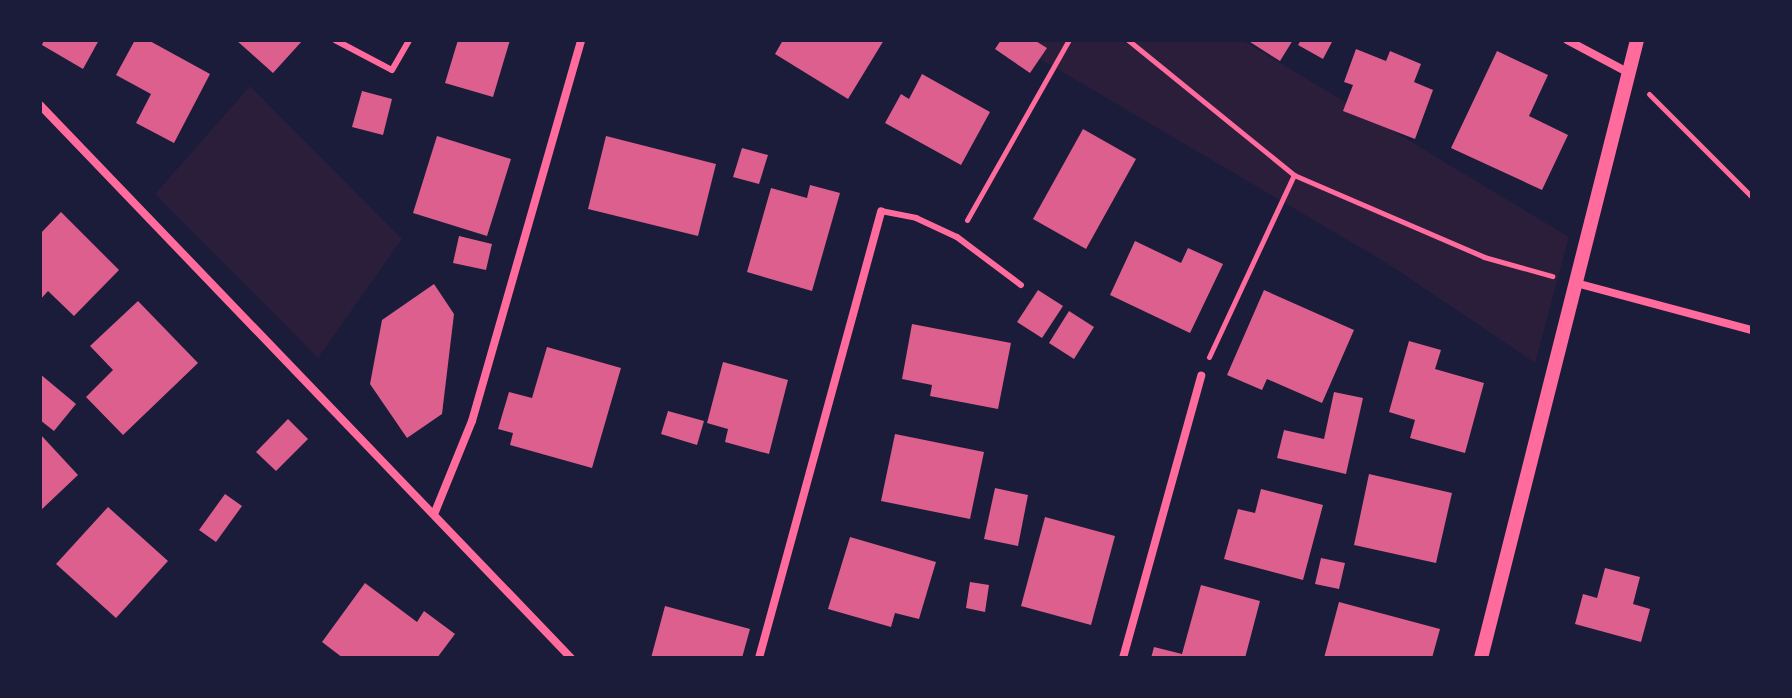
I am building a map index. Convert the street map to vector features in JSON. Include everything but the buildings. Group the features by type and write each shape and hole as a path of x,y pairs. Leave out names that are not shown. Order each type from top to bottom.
{"street":[{"path":"435,512 472,421 581,40"},
{"path":"1567,40 1629,73"},
{"path":"1481,658 1637,40"},
{"path":"40,105 435,512 571,658"},
{"path":"759,658 881,211"},
{"path":"1576,283 1752,330"},
{"path":"1123,658 1201,376"}],"lane":[{"path":"335,40 392,70 409,40"},
{"path":"881,211 916,218 957,237 1021,285"}],"path":[{"path":"957,237 1069,40"},
{"path":"1128,40 1294,175 1484,257 1576,283"},
{"path":"1629,73 1752,197"},
{"path":"1201,376 1294,175"}],"shaded area":[{"path":"1008,40 1242,40 1569,237 1535,363 1390,265"},
{"path":"250,86 402,239 318,358 155,194"}]}
